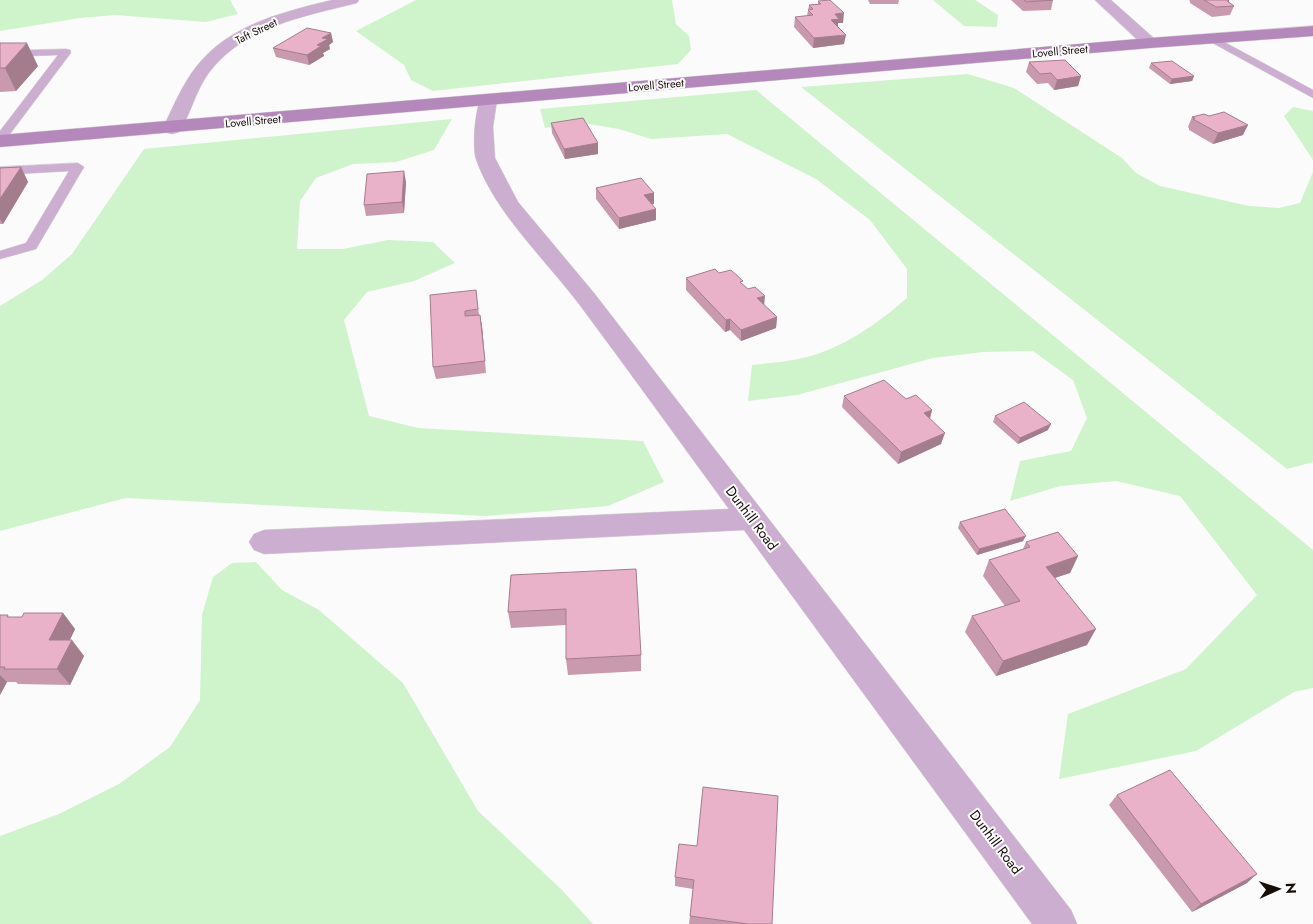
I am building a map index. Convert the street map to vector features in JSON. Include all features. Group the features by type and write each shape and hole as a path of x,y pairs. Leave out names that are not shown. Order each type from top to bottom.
{"street":[{"name":"Taft Street","path":"172,128 196,79 206,65 220,51 239,37 292,15 352,0"},
{"path":"1102,0 1150,43"},
{"name":"Lovell Street","path":"0,140 172,128 1150,43 1313,31"},
{"name":"Dunhill Road","path":"488,100 484,127 486,158 509,204 586,298 1057,924"},
{"path":"264,542 753,520"}],"lane":[{"path":"1213,39 1313,95"},
{"path":"0,54 66,52 0,140"},
{"path":"0,172 78,166 31,246 0,255"}],"green space":[{"path":"0,0 230,0 238,14 206,22 115,15 80,18 0,31"},
{"path":"416,0 672,0 676,24 689,36 691,50 678,64 433,91 411,80 404,65 356,31"},
{"path":"933,0 975,0 998,15 997,27 964,26"},
{"path":"968,74 1014,88 1122,158 1136,173 1160,186 1249,206 1279,208 1300,203 1313,172 1313,462 1287,469 801,87"},
{"path":"756,90 1313,550 1313,688 1294,692 1196,751 1059,779 1068,714 1186,669 1257,595 1180,496 1116,481 1060,486 1010,501 1020,461 1071,451 1087,418 1073,380 1033,351 983,352 933,358 797,395 748,401 752,365 803,358 817,354 845,342 871,326 907,298 907,269 870,220 816,179 727,134 651,139 619,129 583,123 545,128 540,109"},
{"path":"1293,107 1313,111 1313,160 1284,116"},
{"path":"452,119 434,150 396,162 353,164 316,178 300,201 297,249 343,249 388,240 433,242 455,263 414,281 367,292 344,320 369,416 418,428 643,441 664,482 608,506 485,516 126,498 0,531 0,306 42,280 72,254 144,149"},
{"path":"256,562 282,590 319,610 403,683 478,811 562,890 593,924 0,924 0,836 59,814 119,784 170,747 200,700 202,615 213,577 232,563"}],"building":[{"path":"830,0 844,13 835,14 839,19 831,20 846,35 814,38 795,17 813,15 808,10 813,9 809,5 821,4 818,1"},
{"path":"1024,0 1053,0 1026,2"},
{"path":"1204,0 1228,0 1234,6 1216,7"},
{"path":"307,28 331,33 322,38 328,39 317,45 321,46 307,55 273,48"},
{"path":"0,43 27,43 5,68 0,68"},
{"path":"1065,60 1081,76 1057,80 1051,73 1040,74 1029,62"},
{"path":"1172,61 1194,76 1172,79 1151,63"},
{"path":"1224,112 1248,125 1218,133 1192,117 1204,114 1209,116"},
{"path":"583,118 598,143 564,149 551,123"},
{"path":"21,167 0,199 0,168"},
{"path":"404,171 402,202 364,205 367,174"},
{"path":"641,178 654,193 644,195 656,209 619,218 596,188"},
{"path":"715,269 719,273 731,270 743,281 740,282 748,289 755,287 765,296 757,298 777,317 741,330 730,319 726,320 686,278"},
{"path":"476,290 478,309 465,311 465,316 480,315 485,361 433,367 430,295"},
{"path":"884,380 906,399 916,395 932,410 924,413 945,433 901,452 844,396"},
{"path":"1024,402 1051,424 1020,438 995,416"},
{"path":"1005,509 1026,536 979,549 960,522"},
{"path":"1058,532 1078,556 1046,567 1096,629 1003,661 972,616 1020,601 989,560 1030,547 1026,542"},
{"path":"636,569 641,655 566,659 566,609 508,612 511,575"},
{"path":"24,613 63,613 49,640 72,640 57,669 4,669 5,667 0,667 0,615 22,617"},
{"path":"1170,770 1257,874 1201,904 1117,795"},
{"path":"703,787 778,796 772,924 748,924 690,916 694,880 675,877 679,844 697,846"}]}
